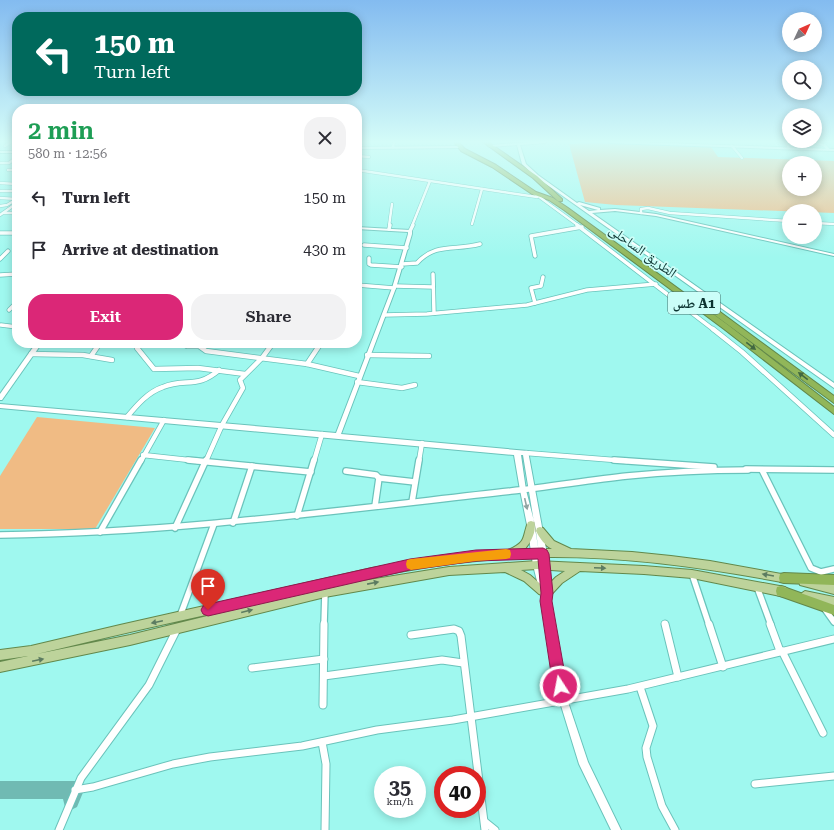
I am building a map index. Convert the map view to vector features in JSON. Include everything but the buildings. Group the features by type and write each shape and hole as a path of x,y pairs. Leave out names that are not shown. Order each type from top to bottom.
{"highway":[{"path":"516,181 534,193 554,198"},
{"path":"538,181 554,198"},
{"name":"الطريق الساحلى","path":"554,198 609,234 834,399"},
{"name":"الطريق الساحلى","path":"609,234 833,410"},
{"path":"784,578 834,580"},
{"path":"781,591 834,610"}],"main road":[{"path":"507,554 523,546 529,536 531,525"},
{"path":"540,531 548,541 558,548 574,554"},
{"path":"0,655 31,651 410,564 476,556 507,554 574,554 609,555 681,561 784,578 834,589"},
{"path":"0,667 25,663 177,628 325,592 415,575 505,567 541,565 692,574 834,602"},
{"path":"505,567 527,578 545,595 564,576 579,568"}],"street":[{"path":"422,181 539,197"},
{"path":"543,181 588,212 609,234 834,386"},
{"path":"338,435 357,382 395,287 407,248 410,231 430,182"},
{"path":"0,183 9,184"},
{"path":"0,190 9,184"},
{"path":"472,224 482,189"},
{"path":"0,190 12,191"},
{"path":"534,193 582,227 742,352 834,435"},
{"path":"564,196 586,206 641,213 834,255"},
{"path":"0,198 12,199"},
{"path":"0,206 7,206 12,202"},
{"path":"389,229 392,204"},
{"path":"1,214 12,206"},
{"path":"641,213 641,209 644,208 670,213 782,221"},
{"path":"588,212 608,210"},
{"path":"608,210 602,213 600,217 609,234"},
{"path":"1,214 12,213"},
{"path":"822,223 834,224"},
{"path":"535,256 530,238 532,236 582,227"},
{"path":"362,228 410,231"},
{"path":"0,233 12,233"},
{"path":"595,237 609,234"},
{"path":"369,258 369,264 371,265 402,265 417,263 422,256 438,248 480,244"},
{"path":"364,245 407,248"},
{"path":"0,258 8,251"},
{"path":"0,275 12,274"},
{"path":"433,274 434,313"},
{"path":"535,303 531,288 542,285 543,277"},
{"path":"384,315 476,310 535,303 587,290 656,284"},
{"path":"362,285 433,287"},
{"path":"9,310 12,307"},
{"path":"1,325 12,326"},
{"path":"0,398 35,348"},
{"path":"91,356 97,348"},
{"path":"137,348 154,368 196,368 245,374"},
{"path":"201,348 205,351 307,364 360,376"},
{"path":"175,528 222,425 242,390 242,385 239,381 262,358 269,348"},
{"path":"307,364 318,348"},
{"path":"31,354 91,356 112,360"},
{"path":"368,356 429,356"},
{"path":"127,417 161,388 176,384 204,382 219,370"},
{"path":"357,382 402,388 415,385"},
{"path":"0,406 517,452 748,470"},
{"path":"100,532 164,420"},
{"path":"297,516 322,434"},
{"path":"412,502 422,443"},
{"path":"517,452 523,490 539,554 563,699 584,764 616,830"},
{"path":"526,452 540,531 539,554"},
{"path":"143,456 311,472"},
{"path":"233,523 252,466"},
{"path":"0,535 100,532 233,523 523,490 628,476 706,470 833,469"},
{"path":"762,470 811,568 822,572 834,569"},
{"path":"346,471 376,475 379,478 415,482"},
{"path":"375,506 379,478"},
{"path":"180,616 214,524"},
{"path":"692,574 722,667"},
{"path":"756,586 781,651 823,733"},
{"path":"323,705 325,592"},
{"path":"822,606 834,622"},
{"path":"665,624 678,677"},
{"path":"59,830 81,778 148,685 177,628"},
{"path":"411,635 456,629 461,636 463,663 472,715 485,826 494,830"},
{"path":"75,790 92,787 173,764 210,756 322,742 377,730 640,687 834,639"},
{"path":"252,668 324,660"},
{"path":"324,676 442,660 463,663"},
{"path":"640,687 653,726 646,748 647,757 662,806 675,830"},
{"path":"322,742 326,764 326,830"},
{"path":"755,784 834,776"}],"shaded area":[{"path":"579,181 782,181 782,196 822,196 822,181 834,181 834,213 822,213 822,204 782,204 782,211 616,205 585,202"},
{"path":"37,417 155,428 95,529 0,529 0,476"}],"taxiway":[{"path":"0,790 75,790 71,801"}],"slow traffic":[{"path":"411,564 506,554"}],"route":[{"path":"208,610 410,564 476,556 543,554 547,593 546,601 560,686"}]}
